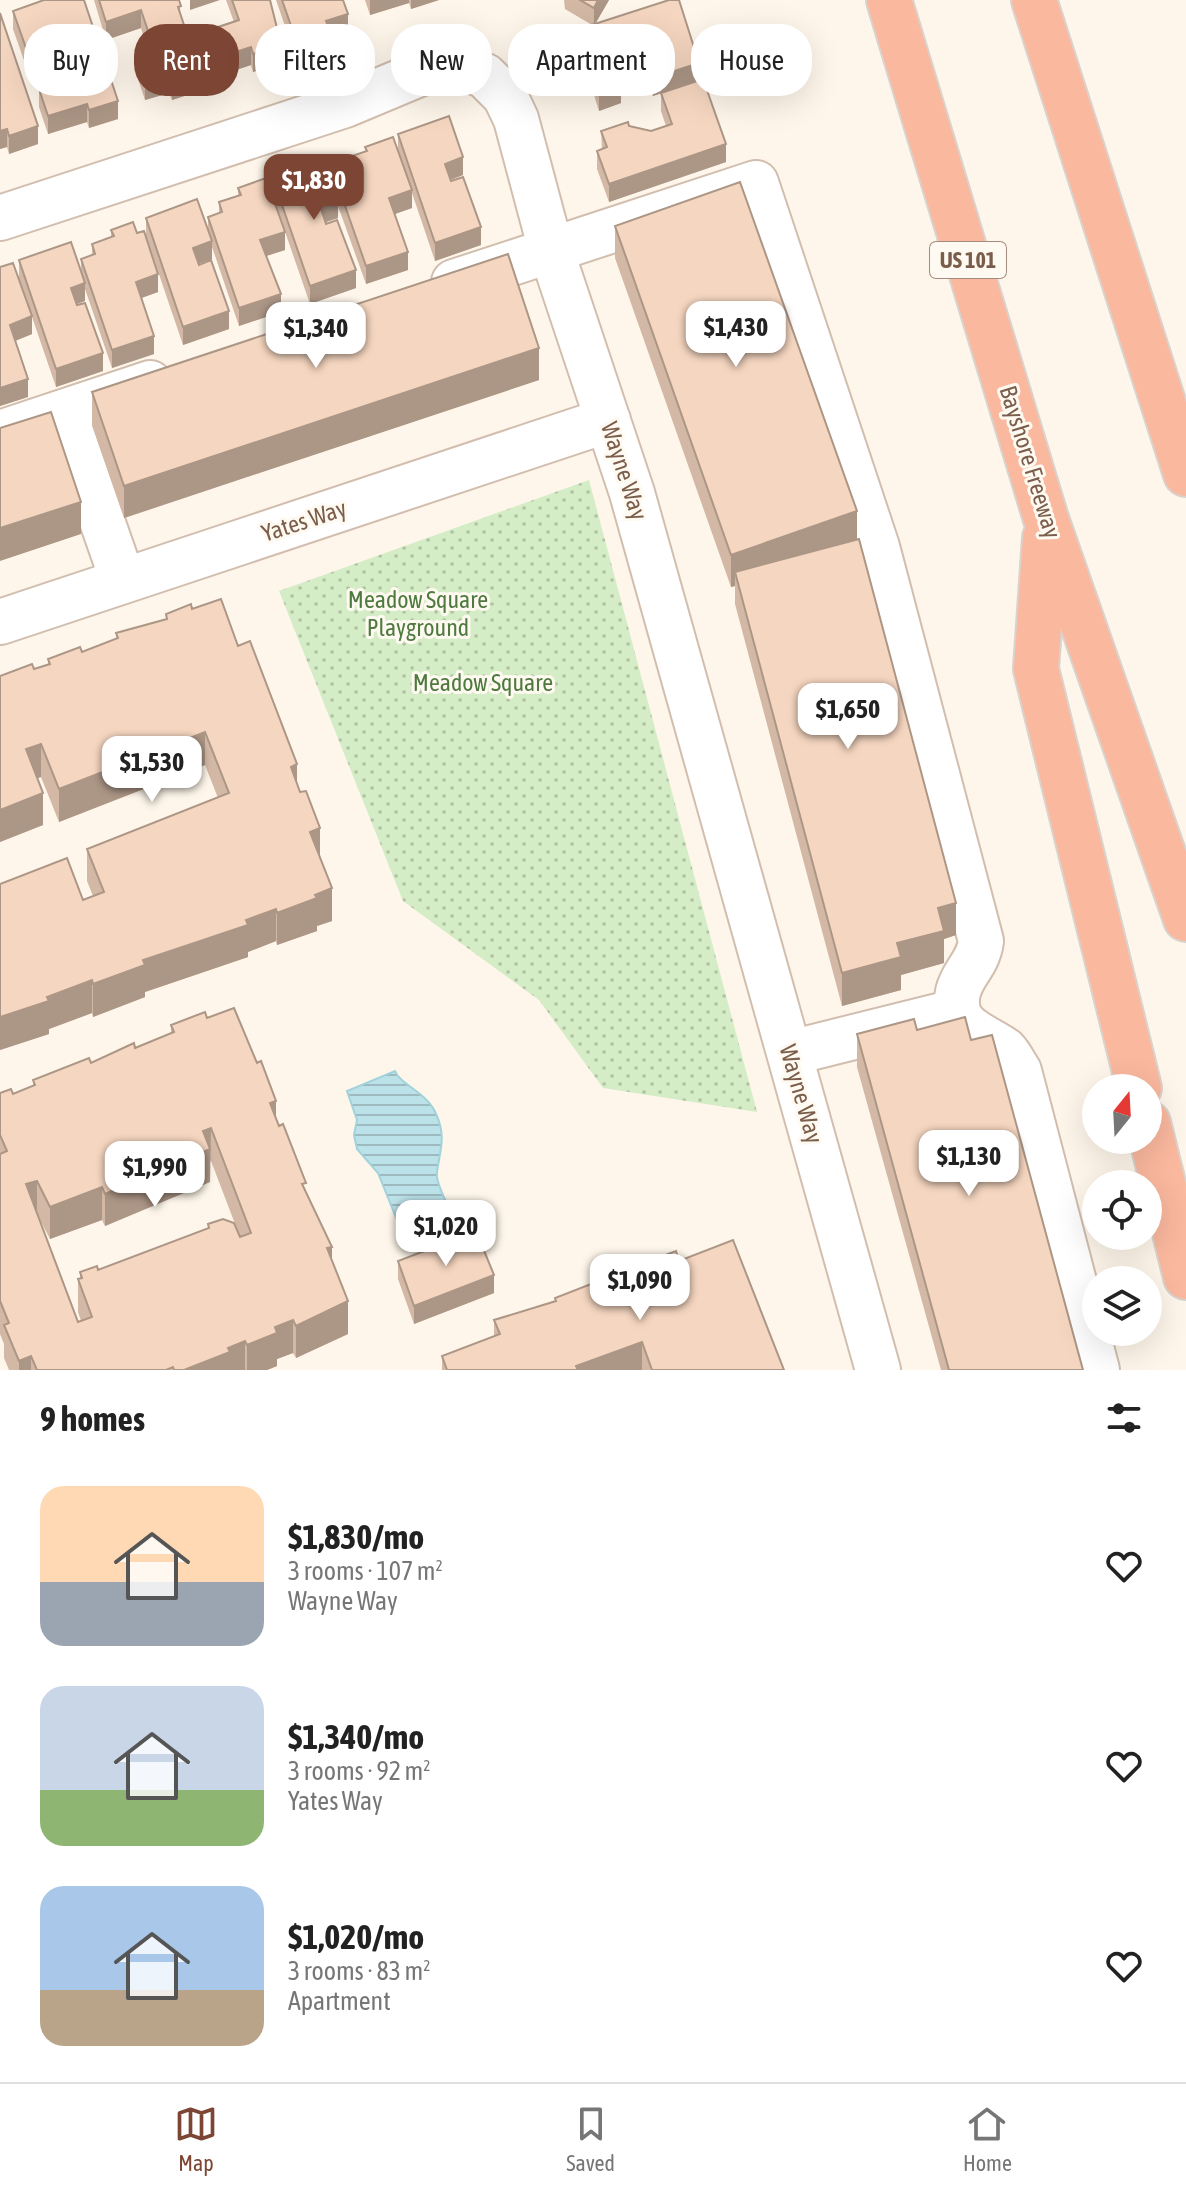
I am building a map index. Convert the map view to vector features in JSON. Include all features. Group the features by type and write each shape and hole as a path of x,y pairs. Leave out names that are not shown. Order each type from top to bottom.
{"highway":[{"name":"Bayshore Freeway","path":"889,0 1046,519 1186,919"},
{"path":"1034,0 1182,459"},
{"path":"1046,519 1036,669 1136,1074"},
{"path":"1156,1154 1186,1277"}],"street":[{"name":"Wayne Way","path":"0,218 345,105 431,69 460,66 485,76 505,96 516,119 551,250 655,572 878,1370"},
{"path":"418,294 756,183 877,547 981,941 979,959 958,991 958,1011 970,1031 1006,1051 1019,1071 1097,1370"},
{"path":"0,433 182,373"},
{"path":"64,412 123,581"},
{"name":"Yates Way","path":"0,622 608,420"},
{"path":"790,1053 958,1011"}],"green space":[{"name":"Meadow Square","path":"589,480 757,1112 603,1088 539,1000 403,901 279,591"}],"water":[{"path":"395,1071 427,1101 437,1116 442,1138 437,1175 446,1202 397,1220 378,1173 357,1149 354,1135 357,1120 347,1091"}],"building":[{"path":"44,0 84,0 92,24 24,24 24,42 13,11"},
{"path":"99,0 179,0 184,24 146,24 141,10 106,22"},
{"path":"232,0 270,0 276,24 255,24 253,54 251,47 239,51 239,24 227,24 239,20"},
{"path":"282,0 343,0 348,14 326,21 327,24 290,24"},
{"path":"580,0 598,0 594,8"},
{"path":"669,0 679,0 691,38 691,66 675,71 675,24 595,24"},
{"path":"0,13 24,84 24,96 28,96 38,126 9,136 7,129 0,131"},
{"path":"691,83 691,96 709,96 726,144 609,184 597,151 607,147 601,131 628,122 629,126 651,131 672,124 662,96 675,96 675,88"},
{"path":"41,96 116,96 118,101 89,110 87,104 48,116"},
{"path":"449,116 463,157 445,164 451,181 463,177 481,227 435,243 398,134"},
{"path":"393,137 412,190 389,198 408,252 366,266 334,174 350,169 346,158"},
{"path":"324,159 338,200 320,206 326,224 337,220 356,270 310,286 272,176"},
{"path":"266,178 285,232 260,240 281,294 239,308 208,217 222,212 219,202 241,195 238,188"},
{"path":"740,182 857,511 731,555 615,226"},
{"path":"197,199 212,241 193,248 199,265 211,260 229,311 183,327 146,218"},
{"path":"133,222 137,233 144,231 158,274 136,282 154,336 112,350 81,259 95,254 92,244 114,236 111,230"},
{"path":"71,242 85,283 71,288 77,305 85,303 103,353 56,369 19,260"},
{"path":"508,254 539,348 124,486 92,392"},
{"path":"13,263 32,316 10,325 28,379 0,388 0,267"},
{"path":"51,412 81,502 0,528 0,428"},
{"path":"859,539 956,903 938,908 944,931 897,943 901,957 842,973 735,572"},
{"path":"221,599 238,646 250,641 297,764 291,767 300,792 306,791 320,828 310,832 332,888 315,895 317,898 277,913 276,909 246,920 248,925 143,960 145,965 93,984 92,980 47,997 49,1001 0,1017 0,884 67,858 83,900 104,892 87,849 229,793 205,732 59,789 41,744 26,749 43,793 0,810 0,676 32,664 34,669 50,664 48,659 80,647 82,652 118,638 116,633 167,619 166,614 191,604 192,609"},
{"path":"234,1008 257,1063 261,1061 276,1101 270,1103 279,1126 283,1124 306,1183 302,1184 332,1247 327,1248 348,1301 296,1326 293,1320 275,1327 277,1333 247,1345 245,1341 228,1348 230,1352 184,1370 174,1370 173,1367 166,1370 37,1370 31,1356 19,1361 4,1325 9,1323 0,1301 0,1154 7,1151 0,1135 0,1093 11,1089 13,1094 35,1085 33,1080 89,1058 91,1063 134,1043 135,1048 174,1032 171,1025 205,1012 207,1018","holes":["211,1128 251,1233 240,1237 234,1223 223,1219 208,1224 209,1228 98,1270 97,1266 80,1272 82,1278 78,1279 92,1317 78,1322 26,1184 37,1181 50,1207 102,1187 105,1194 210,1149 203,1131"]},
{"path":"965,1017 971,1040 992,1035 1083,1370 949,1370 857,1034 914,1019 917,1030"},
{"path":"476,1231 494,1275 414,1306 398,1261"},
{"path":"733,1240 784,1370 652,1370 642,1342 576,1366 578,1370 447,1370 442,1356 500,1334 494,1320 556,1301 555,1298 614,1275 620,1288 643,1280 638,1265 676,1251 679,1261"}],"park label":[{"name":"Meadow Square Playground","path":"418,614"}]}
